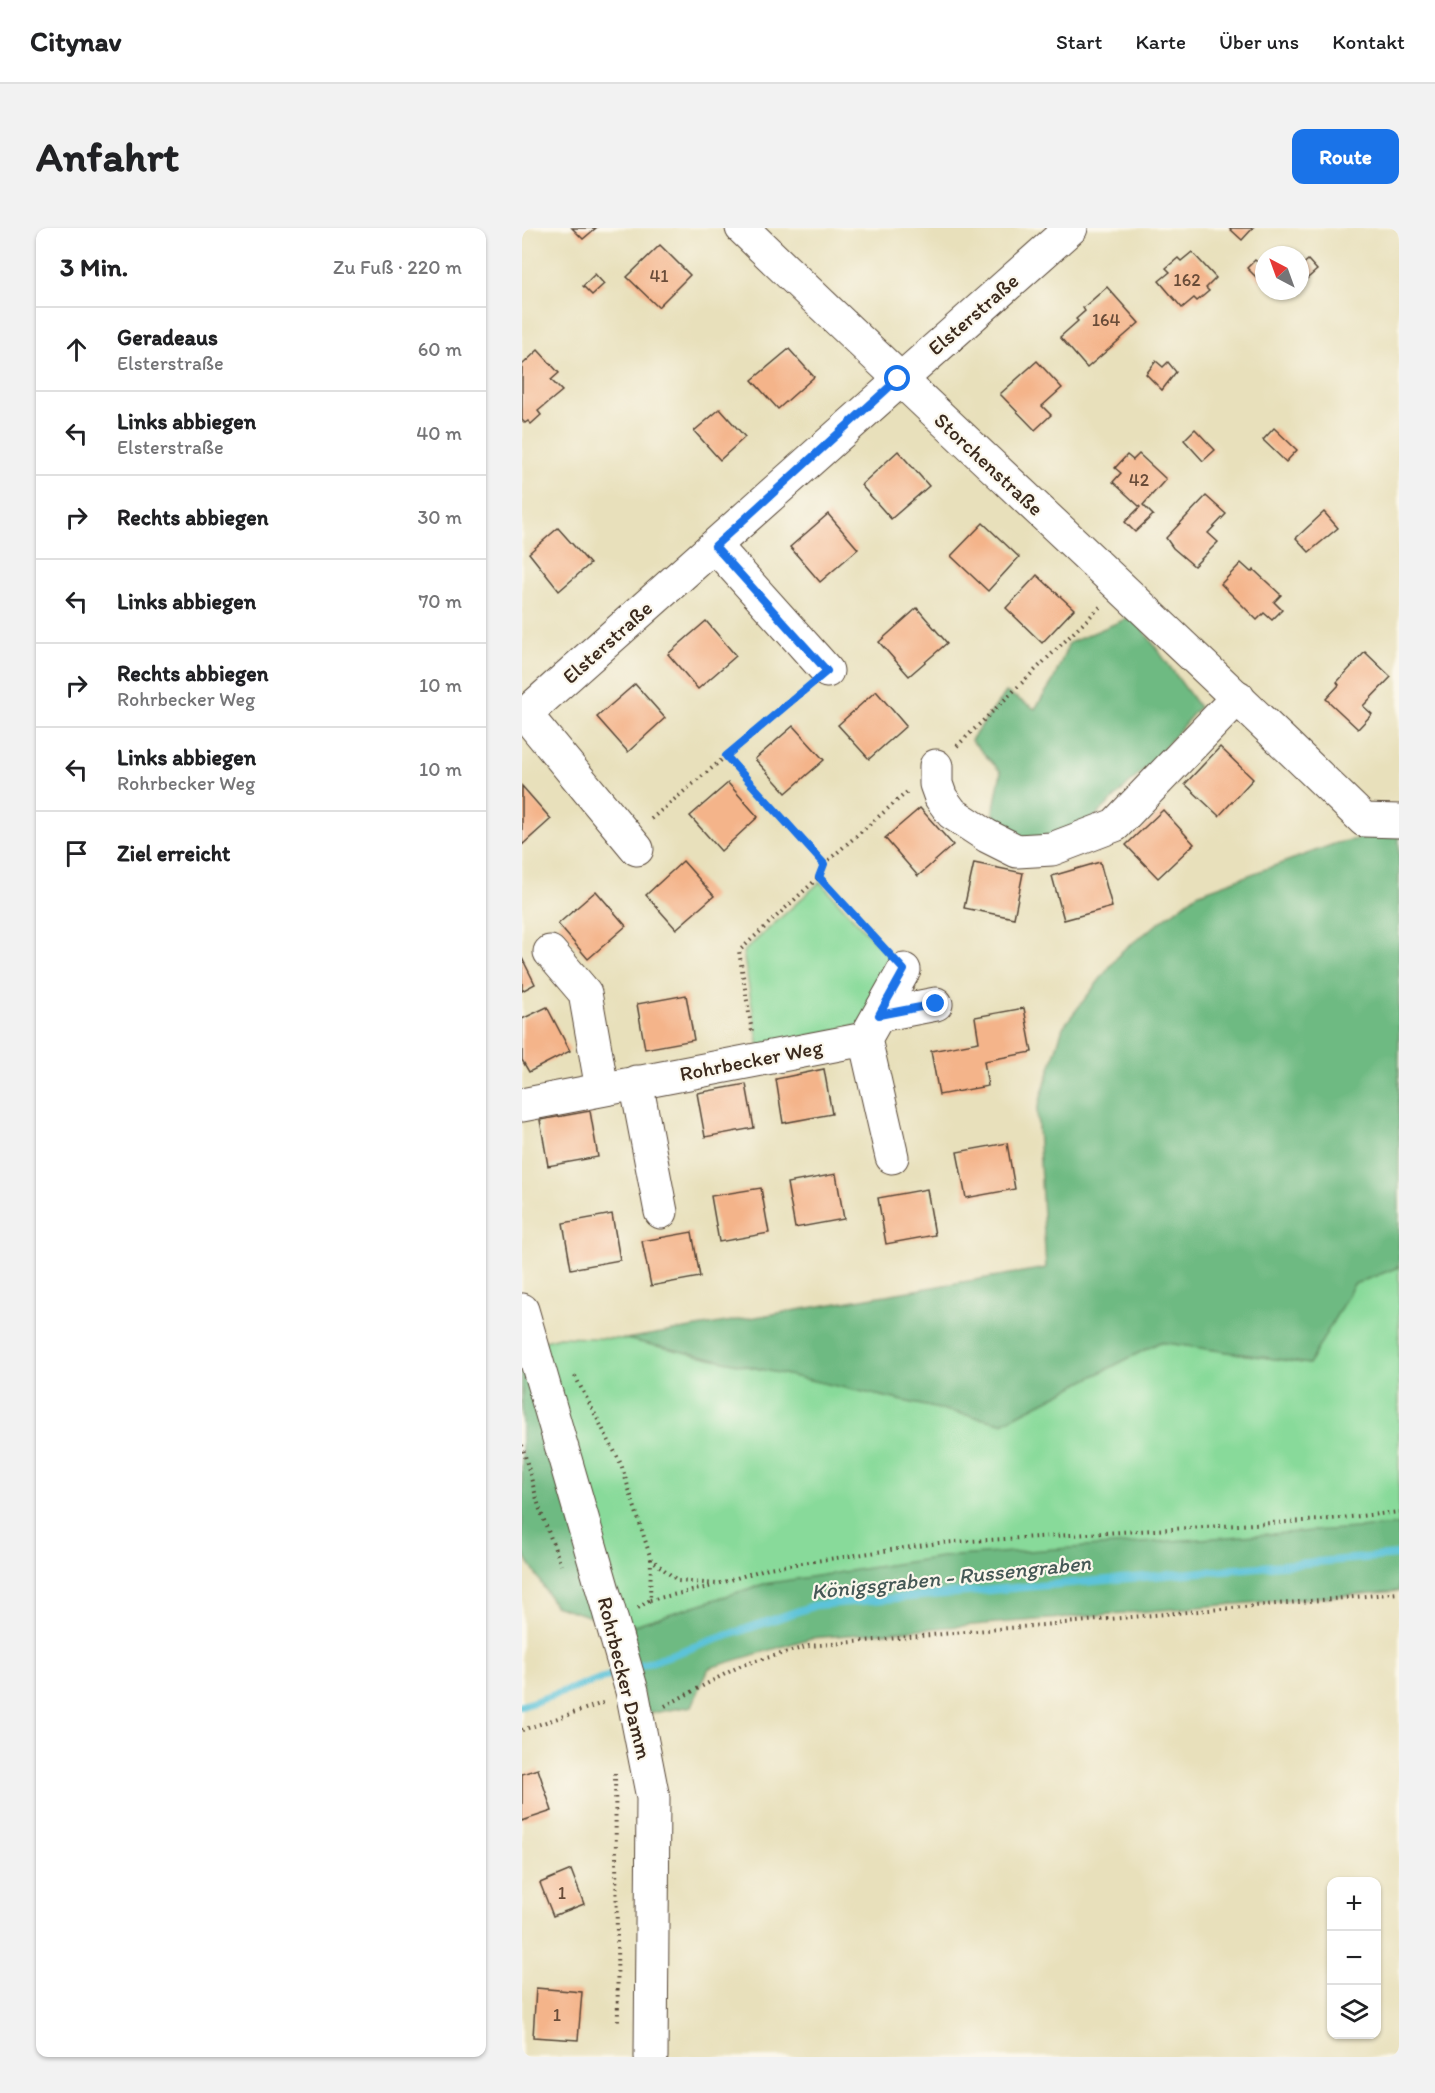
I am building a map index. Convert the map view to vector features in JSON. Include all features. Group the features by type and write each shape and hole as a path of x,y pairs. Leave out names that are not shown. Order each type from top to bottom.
{"street":[{"name":"Storchenstraße","path":"742,228 898,379 1238,697 1364,820 1395,821"},
{"name":"Elsterstraße","path":"632,844 524,715 715,546 898,379 1071,228"},
{"path":"715,546 827,671"},
{"path":"936,766 936,784 941,798 952,813 987,836 1017,850 1052,849 1115,825 1238,697"},
{"path":"550,952 585,993 602,1089"},
{"path":"892,1157 872,1027 904,970"},
{"name":"Rohrbecker Weg","path":"522,1105 756,1058 872,1027 936,1004"},
{"path":"636,1082 660,1212"},
{"name":"Rohrbecker Damm","path":"522,1310 616,1631 626,1704 654,1798 651,2057"}],"path":[{"path":"756,1058 739,951 819,877 824,864 936,766 1120,587"},
{"path":"632,844 726,756 827,671"},
{"path":"726,756 824,864"},
{"path":"819,877 904,970"},
{"path":"570,1370 621,1464 651,1559 650,1600"},
{"path":"616,1631 650,1600 718,1584 768,1568 938,1543 1321,1520 1399,1512"},
{"path":"651,1559 678,1581 718,1584"},
{"path":"522,1730 626,1704 742,1665 809,1646 1399,1593"},
{"path":"615,1762 618,2033"}],"green space":[{"path":"1133,616 1199,707 1153,761 1085,826 1016,845 993,813 1001,772 971,740 1006,692 1035,709 1053,681 1069,643"},
{"path":"1399,831 1399,1267 1354,1284 1309,1364 1160,1342 1002,1423 626,1339 1046,1268 1037,1110 1063,1027 1122,951 1197,894 1337,843"},
{"path":"820,882 898,967 860,1025 759,1047 743,952"},
{"path":"1399,1267 1399,1525 764,1584 625,1628 542,1342 559,1337 626,1339 1002,1423 1160,1342 1309,1364 1354,1284"},
{"path":"522,1317 625,1628 554,1605 522,1551"},
{"path":"1399,1525 1399,1591 811,1638 709,1668 692,1706 648,1714 625,1628 764,1584 941,1557"}],"building":[{"path":"572,228 596,228 583,239"},
{"path":"1229,228 1253,228 1242,240"},
{"path":"660,245 690,275 658,307 627,277"},
{"path":"1192,252 1216,278 1206,288 1209,291 1197,301 1194,298 1182,308 1159,281 1170,272 1166,268 1178,258 1181,261"},
{"path":"1255,260 1255,276 1247,268"},
{"path":"1309,261 1317,270 1309,277"},
{"path":"595,274 604,284 592,295 583,286"},
{"path":"1107,287 1139,323 1087,368 1060,337 1078,321 1076,319 1085,311 1083,308"},
{"path":"789,349 814,377 778,409 752,380"},
{"path":"538,350 559,373 551,380 562,391 538,411 541,415 531,424 522,420 522,365"},
{"path":"1037,361 1062,388 1042,406 1051,415 1035,430 1000,394"},
{"path":"1156,361 1163,367 1168,362 1176,372 1162,390 1146,374"},
{"path":"720,409 745,437 720,460 694,431"},
{"path":"1274,428 1297,450 1286,462 1263,440"},
{"path":"1195,429 1215,450 1203,461 1184,440"},
{"path":"898,451 929,486 891,519 861,485"},
{"path":"1139,454 1166,479 1143,505 1153,515 1135,532 1125,522 1140,507 1113,482 1121,473 1115,468 1127,455 1133,460"},
{"path":"1206,496 1226,514 1208,533 1218,542 1194,566 1173,548 1166,538"},
{"path":"1324,512 1338,528 1309,552 1296,538"},
{"path":"828,514 858,549 820,582 790,547"},
{"path":"983,523 1019,557 988,591 951,556"},
{"path":"558,528 590,564 559,591 529,553"},
{"path":"1241,563 1251,572 1254,570 1281,595 1274,602 1282,610 1272,620 1264,613 1257,620 1221,584"},
{"path":"1037,575 1074,609 1042,643 1006,608"},
{"path":"917,608 947,643 909,676 879,642"},
{"path":"706,621 736,656 698,689 668,654"},
{"path":"1365,652 1391,677 1363,706 1372,714 1358,729 1326,699 1339,685 1337,682"},
{"path":"635,684 665,718 628,752 597,717"},
{"path":"876,691 906,726 869,759 838,725"},
{"path":"793,726 824,760 786,793 755,759"},
{"path":"1220,747 1253,779 1219,816 1185,784"},
{"path":"728,783 758,817 721,851 690,816"},
{"path":"522,786 551,819 522,845"},
{"path":"920,808 953,845 918,876 885,838"},
{"path":"1163,810 1194,844 1158,878 1126,845"},
{"path":"683,861 714,896 676,929 646,895"},
{"path":"1100,862 1112,907 1064,920 1052,876"},
{"path":"974,863 1023,873 1014,918 964,908"},
{"path":"596,891 626,926 588,959 558,924"},
{"path":"522,958 535,984 522,991"},
{"path":"686,995 694,1040 645,1049 637,1004"},
{"path":"547,1007 570,1051 529,1072 522,1060 522,1019"},
{"path":"1024,1008 1032,1052 984,1061 988,1086 939,1095 931,1051 979,1042 975,1017"},
{"path":"824,1069 832,1114 783,1123 776,1079"},
{"path":"746,1084 754,1128 705,1137 697,1093"},
{"path":"590,1111 598,1157 548,1166 540,1120"},
{"path":"1007,1143 1015,1189 966,1198 957,1152"},
{"path":"836,1174 844,1219 795,1228 787,1183"},
{"path":"761,1188 769,1233 719,1242 711,1196"},
{"path":"927,1189 935,1235 886,1244 878,1198"},
{"path":"612,1214 620,1260 571,1269 563,1223"},
{"path":"692,1232 700,1277 651,1286 642,1241"},
{"path":"538,1769 552,1811 522,1821 522,1774"},
{"path":"571,1870 584,1904 553,1916 540,1883"},
{"path":"536,1988 582,1992 578,2040 533,2037"}],"waterway":[{"name":"Königsgraben - Russengraben","path":"633,1668 816,1605 1399,1555"},
{"name":"Königsgraben - Russengraben","path":"522,1706 621,1672"}],"route":[{"path":"898,379 715,546 827,671 726,756 824,864 819,877 904,970 879,1015 936,1004"}]}
